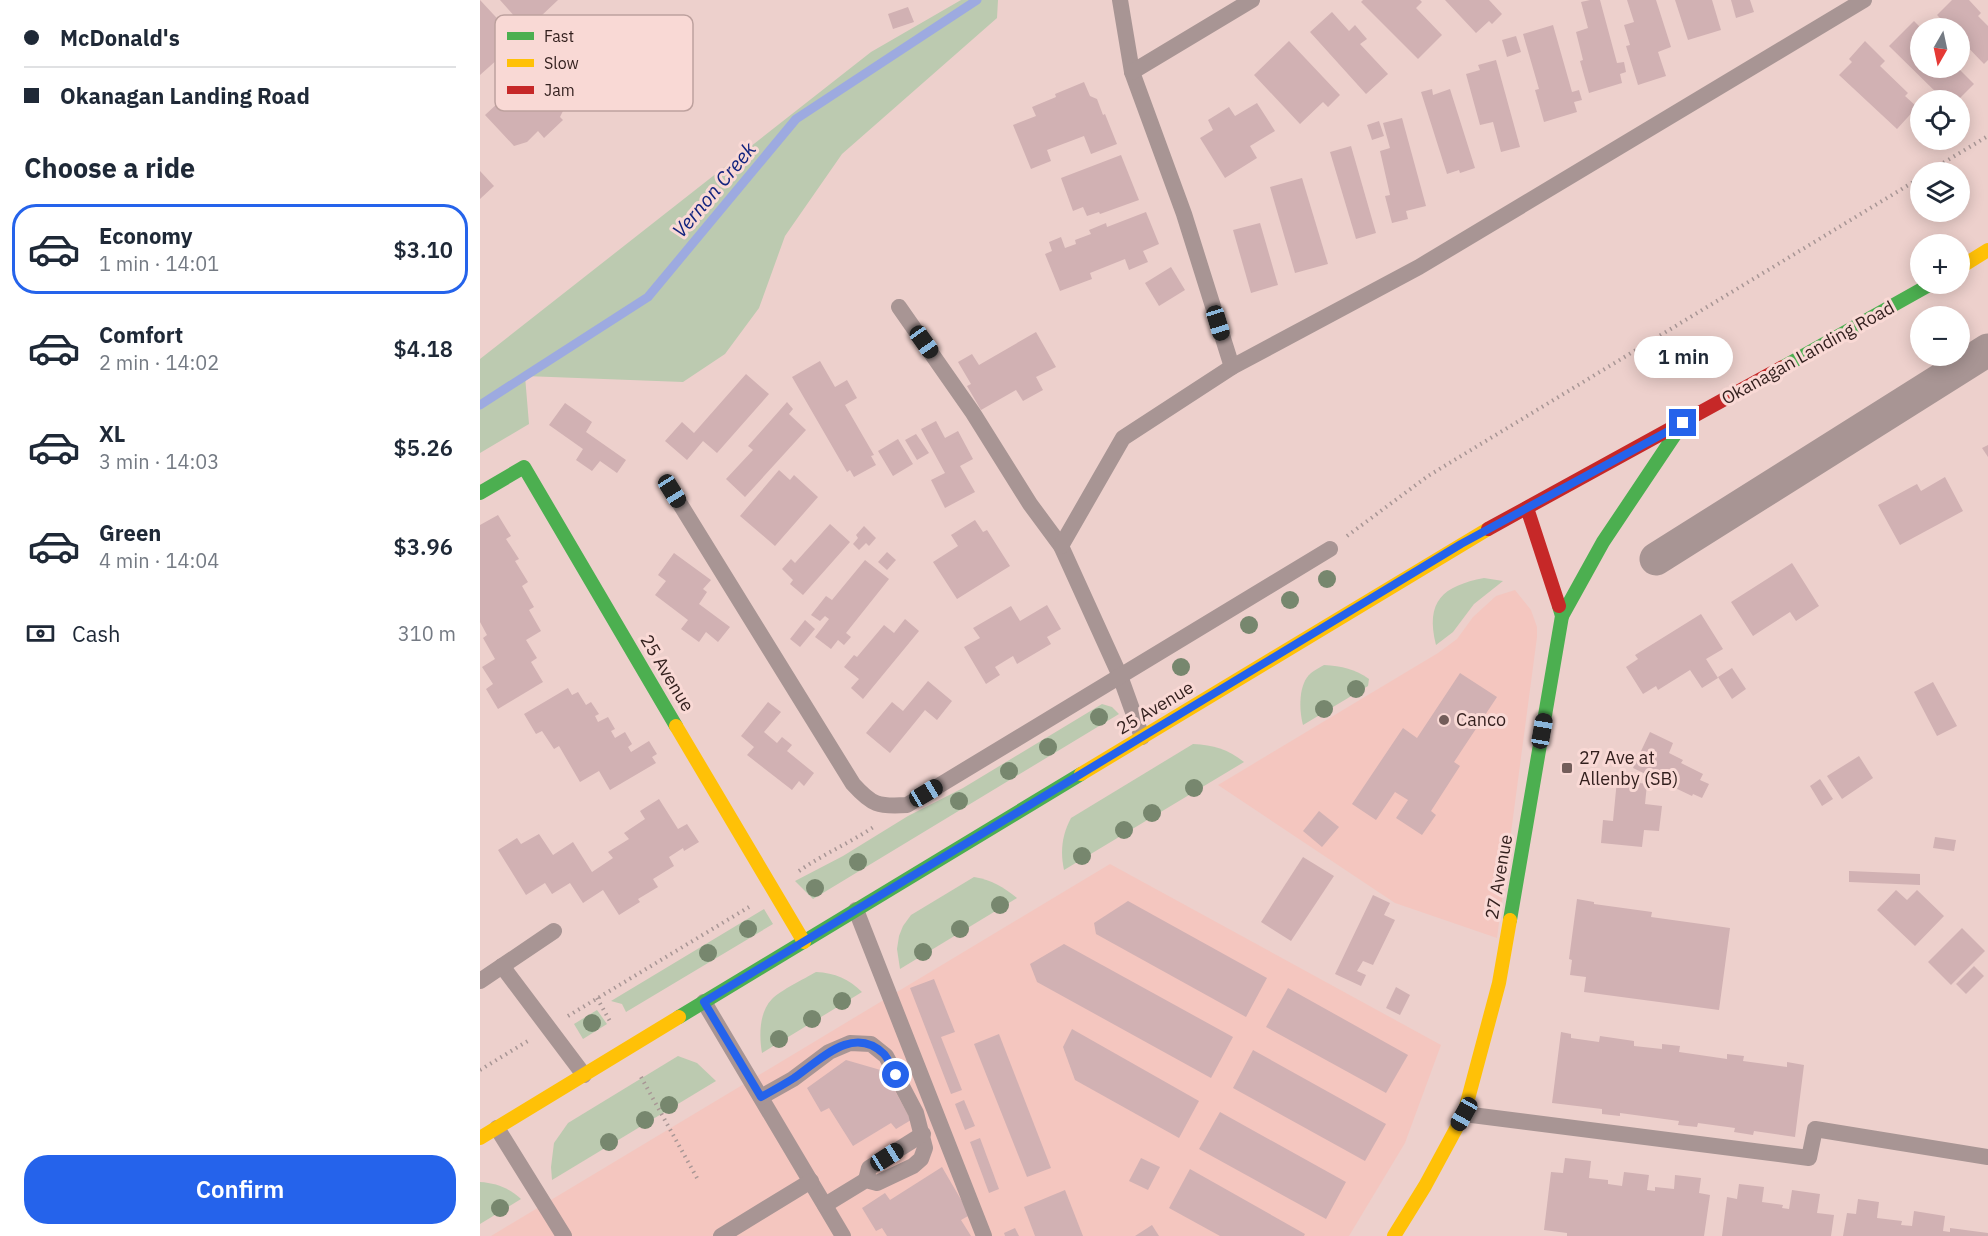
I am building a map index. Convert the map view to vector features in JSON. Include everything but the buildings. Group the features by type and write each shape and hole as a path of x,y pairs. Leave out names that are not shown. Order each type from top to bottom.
{"main road":[{"name":"Okanagan Landing Road","path":"1527,508 1913,294"},
{"path":"1562,616 1603,542 1683,423"},
{"name":"25 Avenue","path":"480,493 524,467 804,942"},
{"name":"27 Avenue","path":"1394,1236 1425,1186 1464,1114 1499,983 1562,616 1527,508"},
{"name":"25 Avenue","path":"480,1138 1461,544 1527,508"}],"street":[{"path":"1656,559 1988,350"}],"lane":[{"path":"1120,0 1132,72 1184,214 1232,367"},
{"path":"1132,72 1252,0"},
{"path":"1061,546 1123,438 1232,367 1419,267 1864,0"},
{"path":"899,307 973,412 1030,504 1061,546 1120,676 1142,737"},
{"path":"672,491 854,784 867,800 887,806 907,805 1330,549"},
{"path":"856,910 984,1236"},
{"path":"480,981 554,931"},
{"path":"501,966 584,1074"},
{"path":"704,1002 843,1236"},
{"path":"761,1097 793,1078 829,1052 850,1042 871,1044 885,1056 916,1113 925,1148 921,1159 913,1166 877,1184 866,1180 825,1205"},
{"path":"1464,1114 1809,1158 1815,1129 1988,1156"},
{"path":"497,1128 564,1236"},
{"path":"721,1236 811,1181"}],"path":[{"path":"1945,162 1988,136"},
{"path":"1330,549 1428,476 1910,184"},
{"path":"480,1070 743,910 810,863 851,843 907,805"},
{"path":"597,999 697,1178"}],"shaded area":[{"path":"1515,590 1531,610 1537,627 1537,637 1497,938 1395,903 1218,785 1438,653 1457,639 1473,617 1496,596"},
{"path":"1110,864 1441,1045 1405,1143 1349,1236 491,1236"}],"green space":[{"path":"961,0 998,0 997,18 842,154 785,236 759,308 725,354 683,382 525,376 529,424 480,453 480,359 871,52"},
{"path":"1484,578 1503,581 1474,604 1453,632 1436,645 1433,617 1440,598 1458,586"},
{"path":"1324,665 1353,670 1369,679 1368,686 1303,725 1300,705 1304,684 1311,673"},
{"path":"1102,704 1112,707 1119,714 813,899 795,881 843,856 908,816 963,788"},
{"path":"1193,744 1220,748 1244,762 1064,870 1063,843 1071,818"},
{"path":"974,877 997,884 1017,898 900,969 897,949 899,936 911,915"},
{"path":"764,909 773,924 626,1012 622,1004 611,1001"},
{"path":"816,972 841,978 862,992 762,1053 761,1024 768,1004 781,992"},
{"path":"597,1010 607,1024 583,1039 574,1024"},
{"path":"678,1056 697,1063 716,1081 552,1180 554,1143 568,1123"},
{"path":"480,1182 502,1187 521,1199 480,1224"}],"waterway":[{"name":"Vernon Creek","path":"480,405 648,297 796,119 977,0"}],"traffic: fast":[{"path":"1783,367 1913,294"},
{"path":"1562,616 1603,542 1680,427"},
{"path":"480,493 524,467 676,726"},
{"path":"1510,920 1562,616 1559,606"},
{"path":"679,1017 1081,774"}],"traffic: slow":[{"path":"1970,261 1988,250"},
{"path":"1081,774 1488,529"},
{"path":"676,726 804,942"},
{"path":"1394,1236 1425,1186 1464,1114 1499,983 1510,920"},
{"path":"480,1138 679,1017"}],"traffic: jam":[{"path":"1488,529 1783,367"},
{"path":"1527,508 1559,606"}],"place":[{"name":"Canco","path":"1444,720"},
{"name":"27 Ave at Allenby (SB)","path":"1567,768"}],"route":[{"path":"896,1075 885,1056 871,1044 850,1042 829,1052 793,1078 761,1097 704,1002 1461,544 1683,423"}]}
